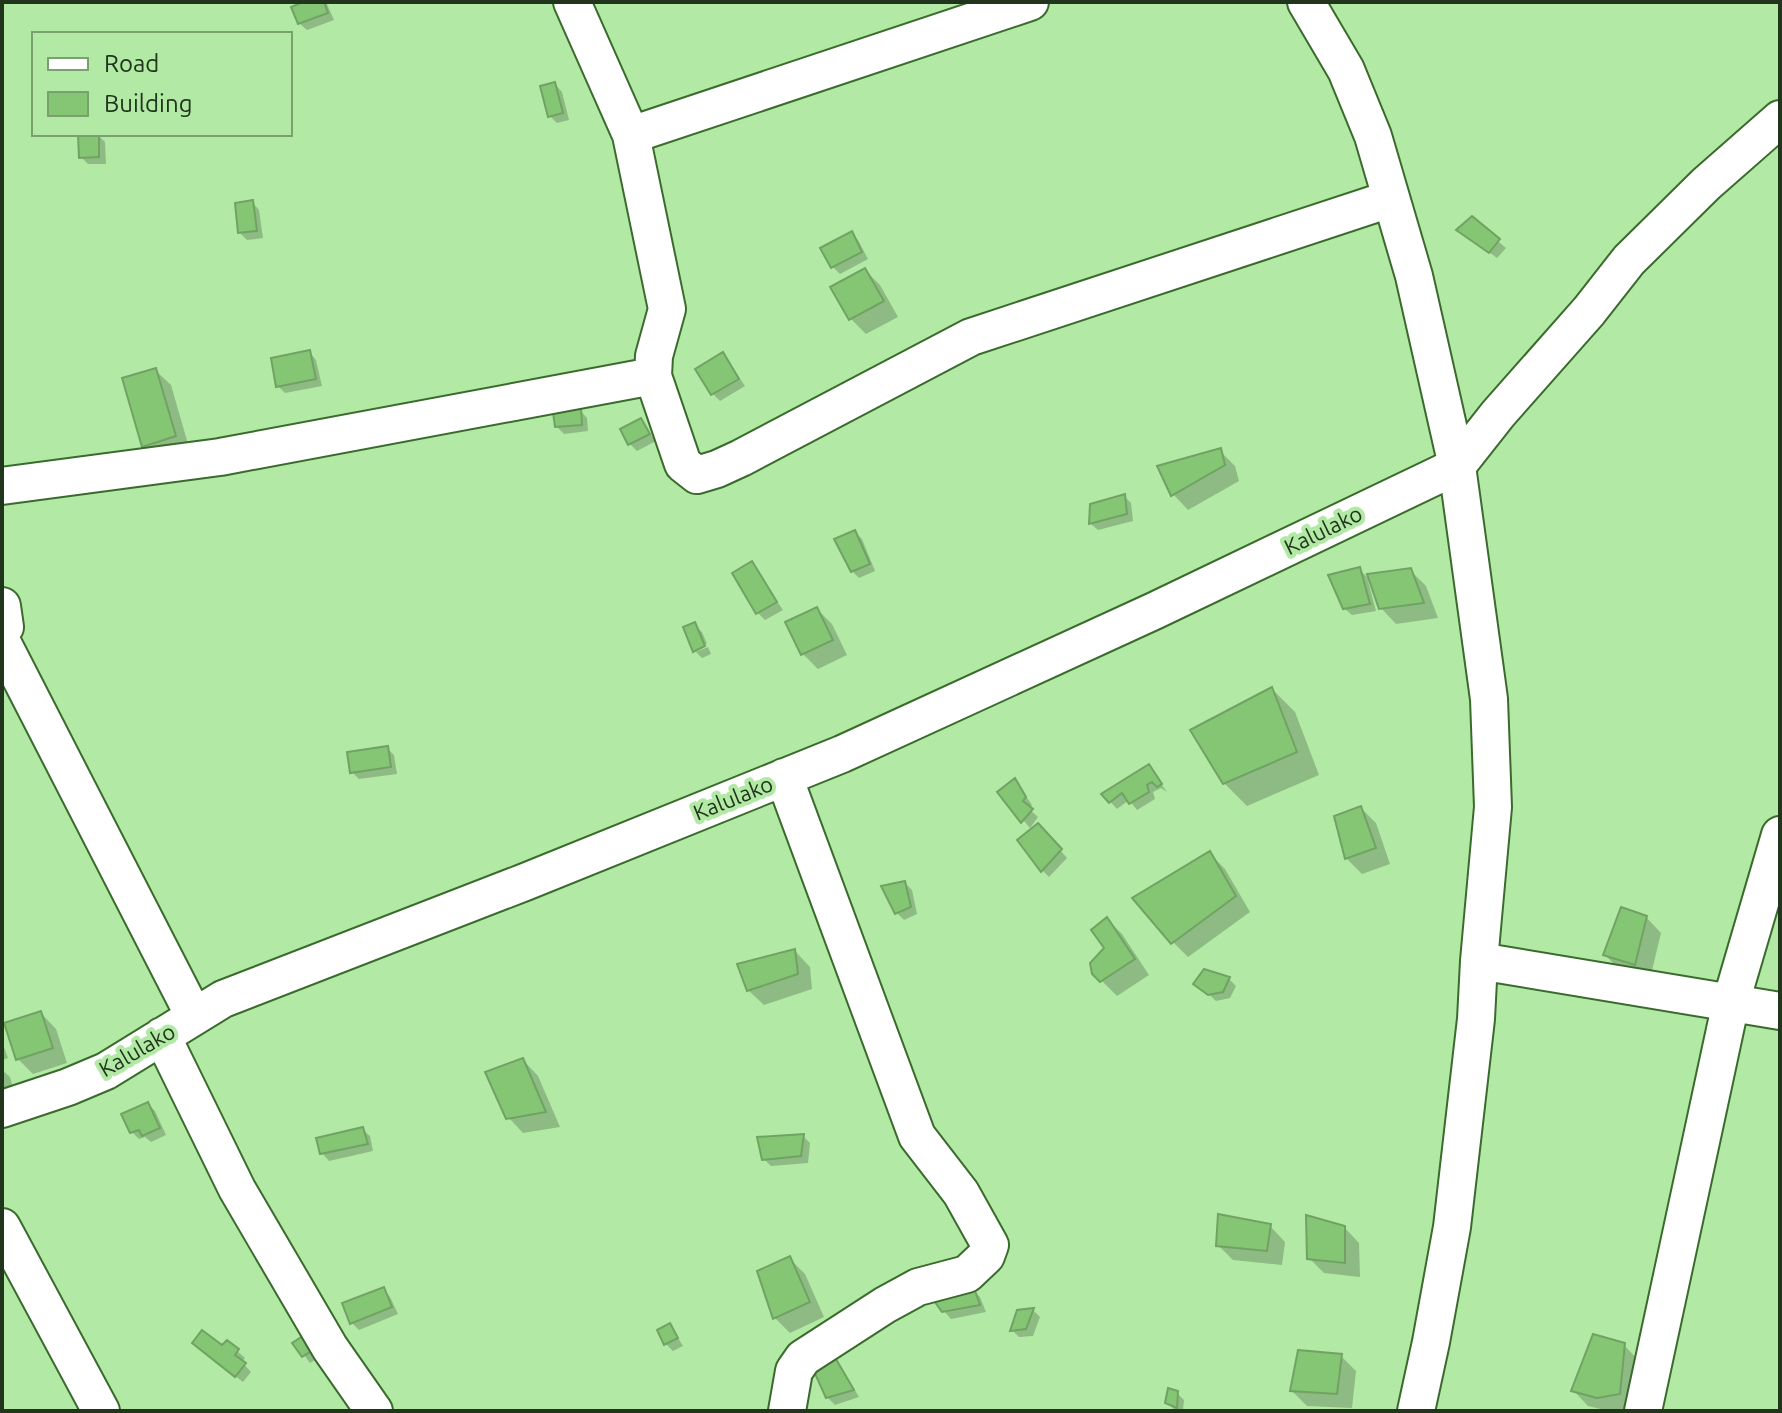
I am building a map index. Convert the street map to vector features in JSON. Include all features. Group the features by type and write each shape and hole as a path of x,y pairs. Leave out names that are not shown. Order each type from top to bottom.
{"street":[{"path":"572,2 631,135 667,309 654,356 653,376 683,464 697,475 741,458 971,337 1390,199"},
{"path":"631,135 1030,2"},
{"path":"1306,2 1346,70 1373,136 1414,276 1457,466 1489,699 1493,807 1476,1019 1452,1227 1416,1411"},
{"path":"1457,466 1629,260 1706,184 1780,119"},
{"path":"2,486 220,457 653,376"},
{"name":"Kalulako","path":"2,1109 106,1071 223,999 842,754 1154,611 1457,466"},
{"path":"2,606 5,627 2,631"},
{"path":"2,642 194,1016"},
{"path":"784,777 917,1136 961,1193 990,1245 986,1256 967,1274 918,1287 803,1358 794,1371 787,1411"},
{"path":"1643,1411 1731,1002 1780,835"},
{"path":"1479,961 1780,1011"},
{"path":"162,1036 237,1189 330,1348 374,1411"},
{"path":"2,1227 101,1411"}],"building":[{"path":"303,2 324,2 328,13 298,24 291,7"},
{"path":"555,82 563,113 548,117 540,86"},
{"path":"78,136 99,136 99,157 79,158"},
{"path":"253,200 257,231 238,233 235,203"},
{"path":"1472,216 1500,239 1489,253 1456,230"},
{"path":"852,231 862,252 831,268 820,248"},
{"path":"865,268 884,301 849,320 830,287"},
{"path":"310,350 316,379 276,387 271,358"},
{"path":"723,352 739,379 711,395 695,369"},
{"path":"156,368 176,436 142,447 122,378"},
{"path":"581,408 582,425 555,427 553,412"},
{"path":"641,418 650,434 628,445 620,429"},
{"path":"1221,448 1225,465 1171,496 1157,466"},
{"path":"1125,494 1127,514 1089,524 1090,504"},
{"path":"855,530 870,564 851,572 834,539"},
{"path":"752,561 777,602 756,614 732,573"},
{"path":"1360,567 1370,604 1343,609 1328,575"},
{"path":"1411,568 1424,603 1379,609 1367,574"},
{"path":"817,607 833,640 801,655 785,622"},
{"path":"695,622 705,646 693,652 683,627"},
{"path":"1272,687 1297,752 1223,784 1190,730"},
{"path":"388,746 391,767 350,773 347,752"},
{"path":"1149,764 1162,784 1157,787 1152,782 1147,785 1149,792 1129,804 1122,793 1109,803 1101,794"},
{"path":"1015,778 1026,797 1023,801 1033,809 1021,823 997,792"},
{"path":"1361,806 1376,848 1345,859 1334,816"},
{"path":"1038,823 1062,849 1041,872 1017,840"},
{"path":"1210,851 1236,896 1171,944 1132,898"},
{"path":"905,881 911,907 895,914 881,886"},
{"path":"1621,907 1647,916 1635,965 1603,955"},
{"path":"1107,917 1135,959 1100,982 1092,974 1090,963 1104,948 1091,930"},
{"path":"795,949 798,974 747,991 737,964"},
{"path":"1204,969 1230,977 1223,992 1208,995 1193,984"},
{"path":"41,1011 53,1048 16,1060 4,1023"},
{"path":"523,1058 546,1112 506,1119 485,1072"},
{"path":"148,1102 160,1128 142,1136 139,1130 130,1133 121,1114"},
{"path":"363,1127 368,1144 320,1154 316,1138"},
{"path":"804,1134 801,1156 762,1160 757,1137"},
{"path":"1218,1214 1271,1224 1267,1251 1216,1246"},
{"path":"1306,1215 1345,1226 1345,1263 1307,1259"},
{"path":"790,1256 810,1302 773,1319 757,1271"},
{"path":"384,1287 392,1307 350,1324 342,1303"},
{"path":"974,1288 980,1305 942,1312 927,1291"},
{"path":"1034,1308 1026,1329 1010,1331 1017,1310"},
{"path":"670,1323 678,1338 664,1345 657,1330"},
{"path":"202,1330 222,1345 227,1340 239,1349 235,1355 246,1363 235,1377 192,1343"},
{"path":"309,1332 319,1346 302,1357 292,1343"},
{"path":"1593,1334 1625,1343 1620,1394 1597,1398 1571,1391"},
{"path":"1298,1350 1342,1354 1337,1394 1290,1391"},
{"path":"833,1354 854,1390 826,1398 812,1367"},
{"path":"1168,1388 1178,1391 1177,1408 1165,1403"}]}
